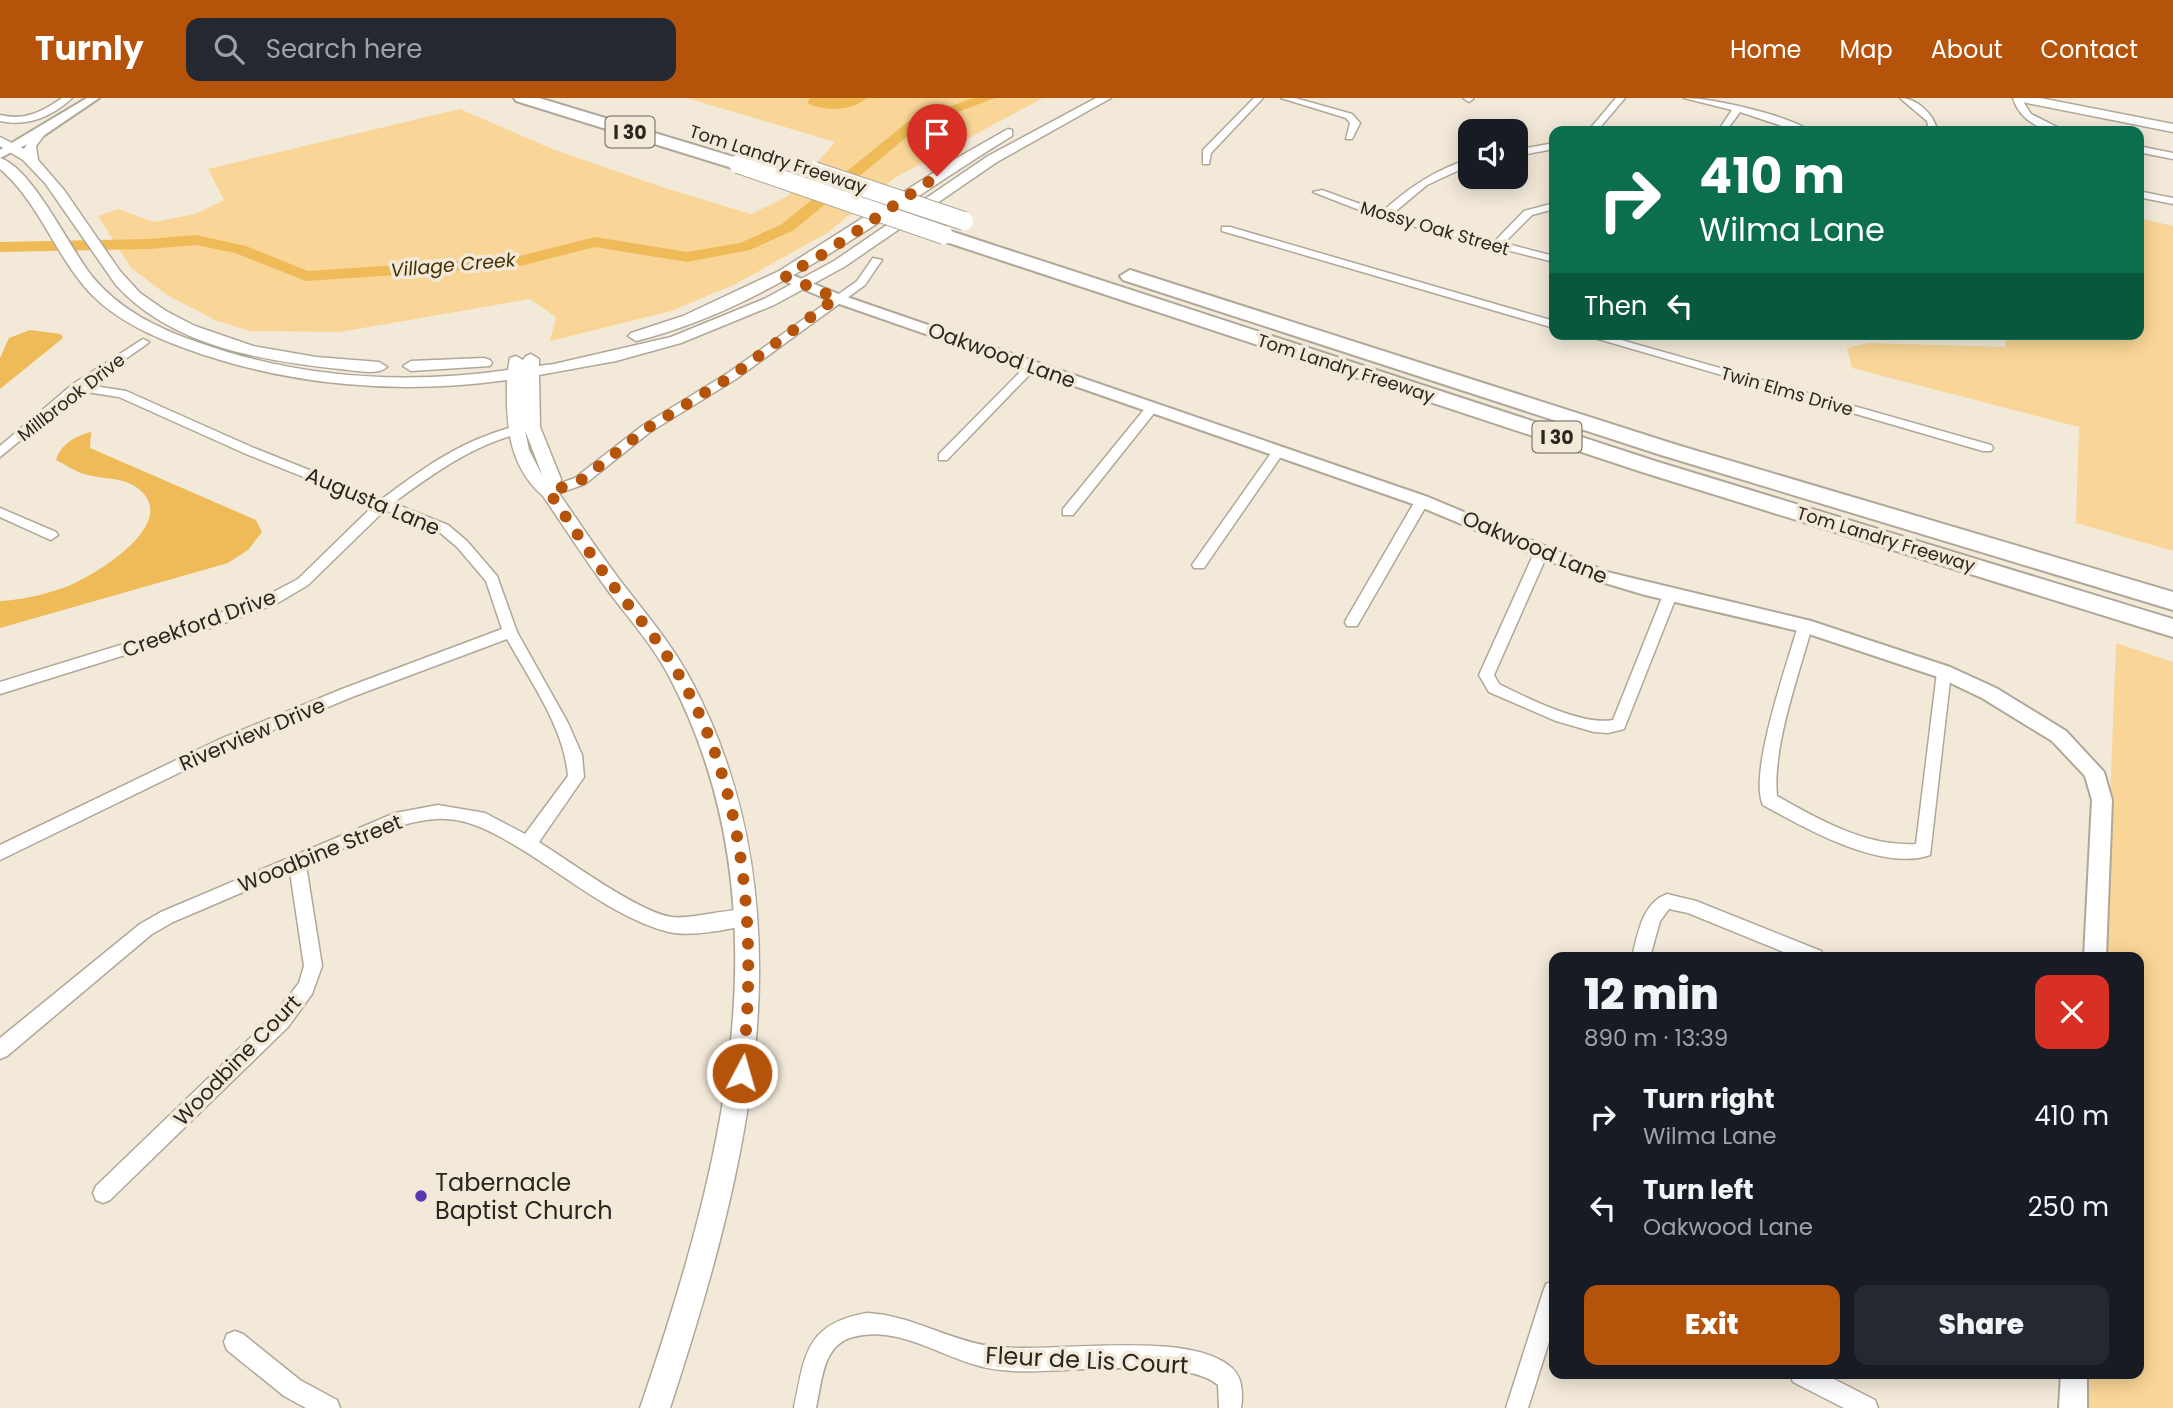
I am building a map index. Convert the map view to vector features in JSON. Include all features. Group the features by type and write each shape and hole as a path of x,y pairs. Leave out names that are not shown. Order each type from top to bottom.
{"highway":[{"name":"Tom Landry Freeway","path":"522,98 738,164 944,235 1638,463 2173,628"},
{"name":"Tom Landry Freeway","path":"757,152 1656,446 2173,601"}],"main road":[{"path":"4,147 32,159 63,196 83,228 133,294 154,310 202,334 256,350 310,361 378,367 561,368 679,339 803,285 1006,150 1105,98"},
{"path":"2022,98 2173,128"},
{"path":"2055,98 2173,121"},
{"path":"0,162 23,183 83,271 112,305 148,328 211,355 248,366 331,378 387,381 453,379 523,366 650,333 747,296 825,253 937,176 1014,129"},
{"path":"32,159 30,146 42,132"},
{"path":"523,366 516,430 530,471 538,485 549,492 609,579 668,657 702,722 725,787 740,853 747,917 748,1025 739,1097 717,1209 655,1408"},
{"path":"523,366 532,427 552,479 549,492"}],"street":[{"path":"0,118 18,123 29,121 68,98"},
{"path":"4,147 42,132 94,98"},
{"path":"1206,162 1206,152 1259,98"},
{"path":"1285,98 1349,116 1355,123 1349,137"},
{"path":"1596,126 1620,98"},
{"path":"1688,98 1737,109 1790,126"},
{"path":"1904,98 1931,120 1932,126"},
{"path":"2017,98 2018,107 2026,116 2049,126"},
{"path":"1725,126 1737,109"},
{"path":"1528,151 1549,147"},
{"path":"2144,150 2173,156"},
{"path":"1384,216 1422,183 1458,166"},
{"name":"Mossy Oak Street","path":"1318,192 1384,216 1549,258"},
{"path":"2144,195 2173,201"},
{"path":"1497,245 1528,213 1549,207"},
{"path":"1226,229 1549,324"},
{"path":"549,492 580,481 646,429 732,376 836,298 861,283 877,260"},
{"name":"Oakwood Lane","path":"785,276 836,298 1422,501 1601,576 1805,626 1944,672 1989,693 2059,736 2094,772 2102,800 2095,952"},
{"name":"Twin Elms Drive","path":"1608,340 1987,448"},
{"name":"Millbrook Drive","path":"0,453 77,387 143,342"},
{"path":"943,457 1032,366"},
{"name":"Augusta Lane","path":"77,387 122,394 250,450 443,528 462,544 492,579 510,632 560,723 574,755 576,777 528,844"},
{"path":"1068,512 1151,409"},
{"name":"Creekford Drive","path":"0,688 197,628 271,600 303,582 383,504 464,448 516,430"},
{"path":"1199,565 1278,452"},
{"path":"1352,622 1422,501"},
{"path":"0,512 51,535"},
{"path":"1541,553 1487,668 1489,681 1502,692 1592,727 1611,729 1619,725 1670,595"},
{"path":"1805,626 1773,752 1766,793 1769,800 1833,832 1884,849 1905,854 1924,850 1938,705 1944,672"},
{"name":"Riverview Drive","path":"0,853 224,744 347,693 510,632"},
{"name":"Woodbine Street","path":"0,1050 146,929 207,898 395,820 438,812 485,820 643,916 672,925 712,923 747,917"},
{"name":"Woodbine Court","path":"103,1193 281,1021 306,989 312,978 313,966 297,861"},
{"path":"1642,952 1652,918 1660,905 1667,901 1690,906 1803,952"},
{"path":"1517,1408 1549,1308"},
{"name":"Fleur de Lis Court","path":"805,1408 818,1355 830,1336 860,1322 886,1324 977,1355 1019,1360 1129,1357 1190,1362 1227,1378 1232,1394 1230,1408"},
{"path":"235,1342 292,1388 329,1408"},
{"path":"1811,1379 1867,1408"},
{"path":"2073,1408 2074,1379"}],"shaded area":[{"path":"687,98 1043,98 896,177 827,233 736,284 671,311 550,341 556,317 530,299 340,332 249,331 215,320 167,295 131,268 98,216 118,209 154,222 195,214 224,200 208,169 460,109 552,149 751,214 788,196 835,142"},
{"path":"810,98 867,98 854,106 830,109 807,103"},
{"path":"2144,219 2173,226 2173,551 2076,523 2079,427 1852,368 1847,348 1869,343 2005,347 2006,340 2144,340"},
{"path":"30,330 61,334 63,338 0,389 0,358 9,338"},
{"path":"91,432 90,448 256,520 262,532 248,550 228,563 0,628 0,601 40,595 75,583 108,564 124,551 148,522 150,508 138,488 124,481 84,474 56,460 61,449 69,442"},
{"path":"2116,643 2173,662 2173,1408 2087,1408 2089,1379 2144,1379 2144,952 2104,952"}],"waterway":[{"name":"Village Creek","path":"0,247 149,244 196,240 240,249 306,276 516,262 595,242 687,257 744,247 788,227 915,123 988,98"}],"place":[{"name":"Tabernacle Baptist Church","path":"421,1196"}],"route":[{"path":"742,1073 748,1025 747,917 740,853 725,787 702,722 668,657 609,579 549,492 580,481 646,429 732,376 836,298 785,276 825,253 937,176"}]}
